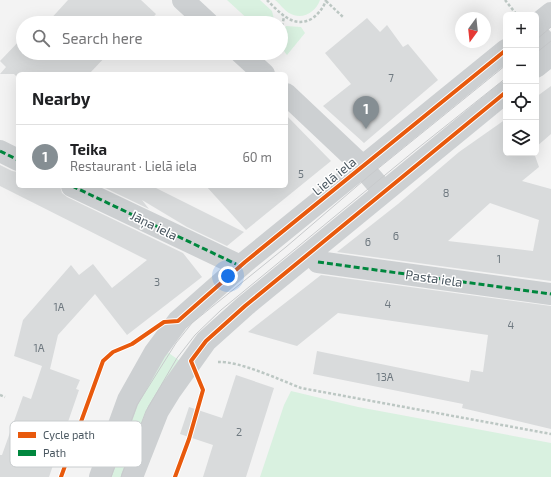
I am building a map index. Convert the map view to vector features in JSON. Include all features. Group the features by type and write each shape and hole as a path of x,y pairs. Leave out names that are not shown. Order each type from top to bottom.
{"street":[{"path":"183,0 200,16"},
{"path":"539,23 551,13"},
{"path":"539,35 551,48"},
{"name":"Lielā iela","path":"120,421 128,400 155,352 178,321 245,262 503,52"},
{"path":"539,65 551,55"},
{"path":"248,60 261,72"},
{"path":"142,452 158,411 206,341 245,306 503,94"},
{"path":"288,96 362,166 384,192"},
{"path":"0,151 16,159"},
{"name":"Jāņa iela","path":"76,188 236,264"},
{"name":"Pasta iela","path":"318,262 551,294"},
{"name":"Lielā iela","path":"100,477 104,467"},
{"path":"132,477 136,467"}],"path":[{"path":"267,0 283,16"},
{"path":"505,0 515,12"},
{"path":"288,19 301,22 310,20 317,15 326,1 343,18"},
{"path":"191,361 199,365 226,362 265,374 301,388 551,434"},
{"path":"0,395 5,397"}],"green space":[{"path":"227,0 260,0 272,11 273,16 244,16"},
{"path":"275,0 320,0 312,11 303,16 299,16 289,13"},
{"path":"288,26 301,27 305,33 288,54"},
{"path":"166,351 180,361 142,444 142,421 129,421"},
{"path":"291,391 358,407 551,443 551,477 260,477 284,405"},
{"path":"110,467 132,467 127,477 106,477"}],"building":[{"path":"68,0 141,0 156,14 154,16 53,16"},
{"path":"367,18 380,32 387,25 403,47 408,44 438,80 364,143 323,106 351,84 325,53"},
{"path":"16,44 16,60 102,60 91,72 16,72 16,76 14,74 0,74 6,67 0,61"},
{"path":"551,86 551,134 539,144 539,120 539,95"},
{"path":"288,117 331,161 246,230 208,188 288,188"},
{"path":"503,121 503,156 535,156 539,167 522,181 551,189 551,281 337,252 398,204 459,152","holes":["490,203 539,220 533,251 448,241"]},
{"path":"0,165 16,172 16,188 61,188 62,193 67,197 183,253 202,277 127,335 95,294 58,335 50,369 80,380 76,389 79,390 68,421 14,421 23,396 31,399 42,366 14,356 23,320 71,265 79,275 93,264 112,288 147,260 0,186"},
{"path":"105,188 156,188 244,232 227,246 187,227 142,200 149,209"},
{"path":"321,275 551,306 551,429 462,408 463,404 313,374 317,351 469,382 471,370 483,372 488,335 338,313 297,346 248,332"},
{"path":"236,375 274,388 246,477 203,477 213,445 180,434 189,407 222,418"},
{"path":"10,433 10,467 52,467 49,477 0,477 0,455 2,455"}],"tram line":[{"path":"539,37 551,27"},
{"path":"539,51 551,41"},
{"path":"131,421 137,405 176,343 192,323 286,247 370,175 503,67"},
{"path":"142,422 146,411 177,358 195,335 221,310 413,152 503,80"},
{"path":"111,477 115,467"},
{"path":"121,477 125,467"}],"marked path":[{"path":"0,151 16,159"},
{"path":"76,188 236,264"},
{"path":"318,262 551,294"}],"cycle path":[{"path":"81,421 103,361 113,352 132,344 164,322 178,321 245,262 503,52"},
{"path":"175,477 189,439 203,390 191,361 206,341 245,306 503,94"},
{"path":"61,477 65,467"}],"place":[{"name":"Teika","path":"366,129"}]}
